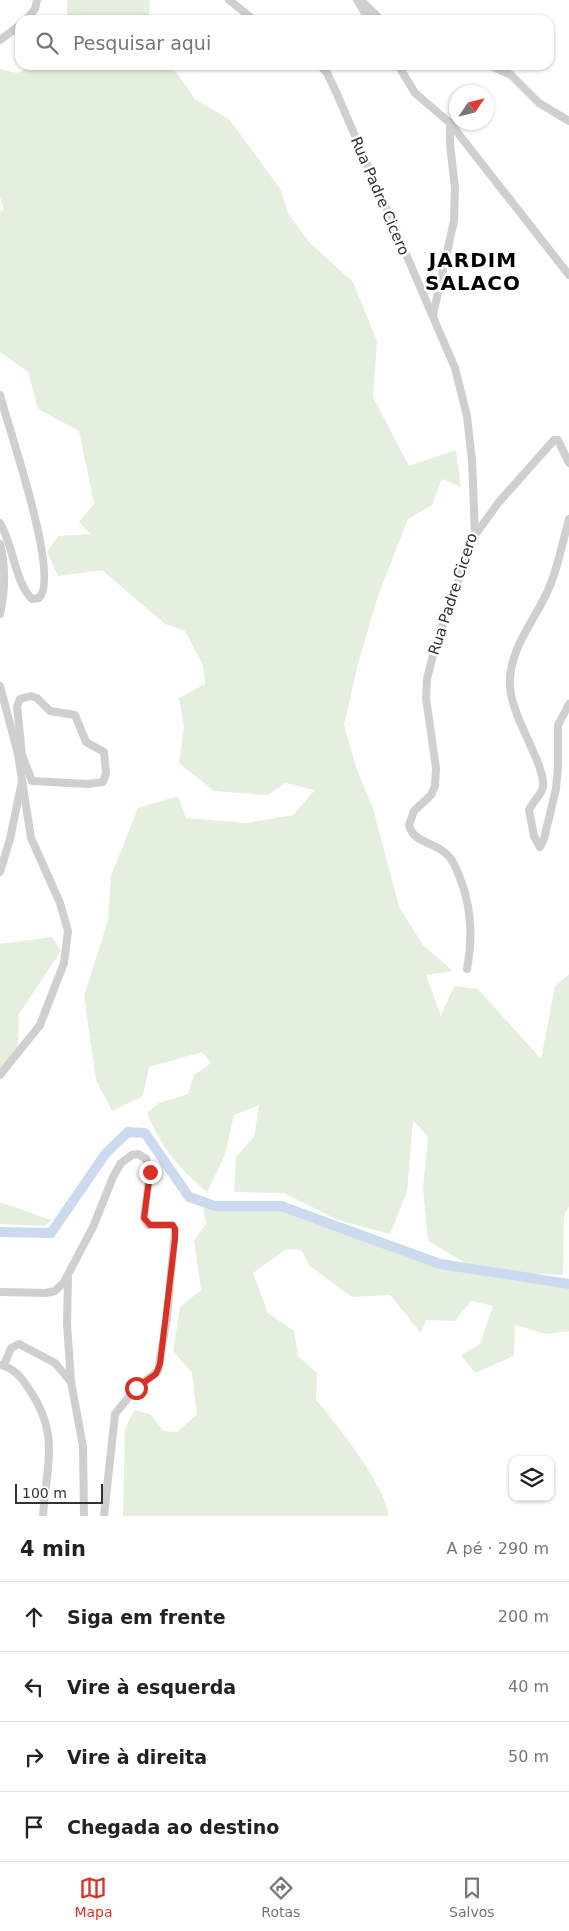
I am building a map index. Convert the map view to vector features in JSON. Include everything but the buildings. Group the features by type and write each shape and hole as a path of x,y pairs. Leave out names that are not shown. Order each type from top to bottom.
{"street":[{"path":"30,15 35,9 37,0"},
{"path":"229,0 248,15"},
{"path":"357,0 366,15"},
{"path":"361,0 376,15"},
{"path":"0,40 15,29"},
{"name":"Rua Padre Cicero","path":"324,70 337,94 409,266 433,315 459,379 468,416 475,535 436,643 427,679 426,698 436,768 435,786 431,795 414,811 409,825 413,834 418,838 440,849 450,857 466,892 471,931 467,969"},
{"path":"401,70 415,93 449,122"},
{"path":"500,70 511,75 539,103 569,121"},
{"path":"433,315 454,221 455,188 450,130"},
{"path":"455,130 569,275"},
{"path":"0,395 38,529 43,568 42,594 39,598 32,599 25,591 7,536 0,523"},
{"path":"475,535 500,502 554,440 558,440 562,444 569,463"},
{"path":"569,519 551,583 514,654 510,671 510,687 514,708 539,768 543,783 541,791 529,810 534,836 540,847 556,789 558,725 569,704"},
{"path":"0,544 4,562 5,592 0,614"},
{"path":"0,686 20,756 31,779 35,782 97,784 103,782 106,777 104,752 86,742 75,715 50,711 34,696 22,698 18,703 20,756 31,838 65,916 68,931 67,948 61,974 40,1024 0,1075"},
{"path":"0,872 10,839 23,778"},
{"path":"0,1292 46,1294 55,1290 68,1275 93,1227 122,1163 132,1155 138,1154 146,1159 150,1172 144,1218 148,1225 172,1225 175,1229 169,1300 158,1371 136,1388 115,1414 104,1516"},
{"path":"68,1275 67,1324 71,1382 82,1446 84,1516"},
{"path":"43,1516 50,1458 49,1430 36,1401 20,1376 2,1365 11,1348 19,1344 55,1363 71,1382"}],"green space":[{"path":"67,0 150,0 149,15 67,15"},
{"path":"0,69 17,73 23,70 175,70 195,99 230,120 281,190 288,213 310,243 353,282 377,341 373,397 409,466 456,450 461,487 442,479 432,505 408,519 378,596 358,664 344,725 357,770 373,808 399,907 423,945 453,971 426,975 441,1016 454,986 478,989 541,1059 555,986 569,974 569,1206 564,1216 563,1275 522,1273 469,1265 428,1241 423,1188 428,1137 413,1120 407,1192 390,1234 338,1220 284,1193 234,1192 236,1157 254,1137 259,1105 234,1115 225,1155 207,1192 188,1174 165,1147 147,1113 159,1103 188,1094 194,1075 211,1063 202,1052 149,1067 143,1096 112,1111 96,1080 84,996 108,920 111,876 138,808 178,796 186,818 246,823 293,815 315,790 285,783 268,795 214,791 179,763 184,726 179,698 205,684 203,665 185,631 165,624 102,570 58,576 47,552 58,536 90,534 79,522 94,504 79,431 38,409 28,372 0,352 0,211 4,210 0,197"},
{"path":"52,937 61,951 19,1014 18,1050 0,1069 0,944"},
{"path":"0,1202 51,1220 45,1226 0,1224"},
{"path":"203,1206 214,1209 278,1209 441,1269 569,1289 569,1331 546,1334 515,1325 514,1356 475,1373 461,1355 480,1344 493,1306 471,1301 455,1321 426,1320 421,1333 390,1295 352,1297 310,1266 301,1250 286,1249 253,1273 268,1313 294,1331 298,1356 317,1373 316,1400 336,1424 370,1472 379,1488 389,1516 123,1516 125,1429 134,1410 150,1414 164,1431 177,1432 197,1414 192,1373 173,1351 180,1307 201,1290 194,1240 206,1224"}],"waterway":[{"path":"0,1232 51,1233 106,1153 128,1132 145,1133 189,1197 215,1206 281,1206 440,1264 569,1284"}],"district":[{"name":"JARDIM SALACO","path":"473,272"}],"route":[{"path":"136,1388 156,1374 160,1364 175,1239 173,1225 148,1225 144,1218 150,1172"}]}
